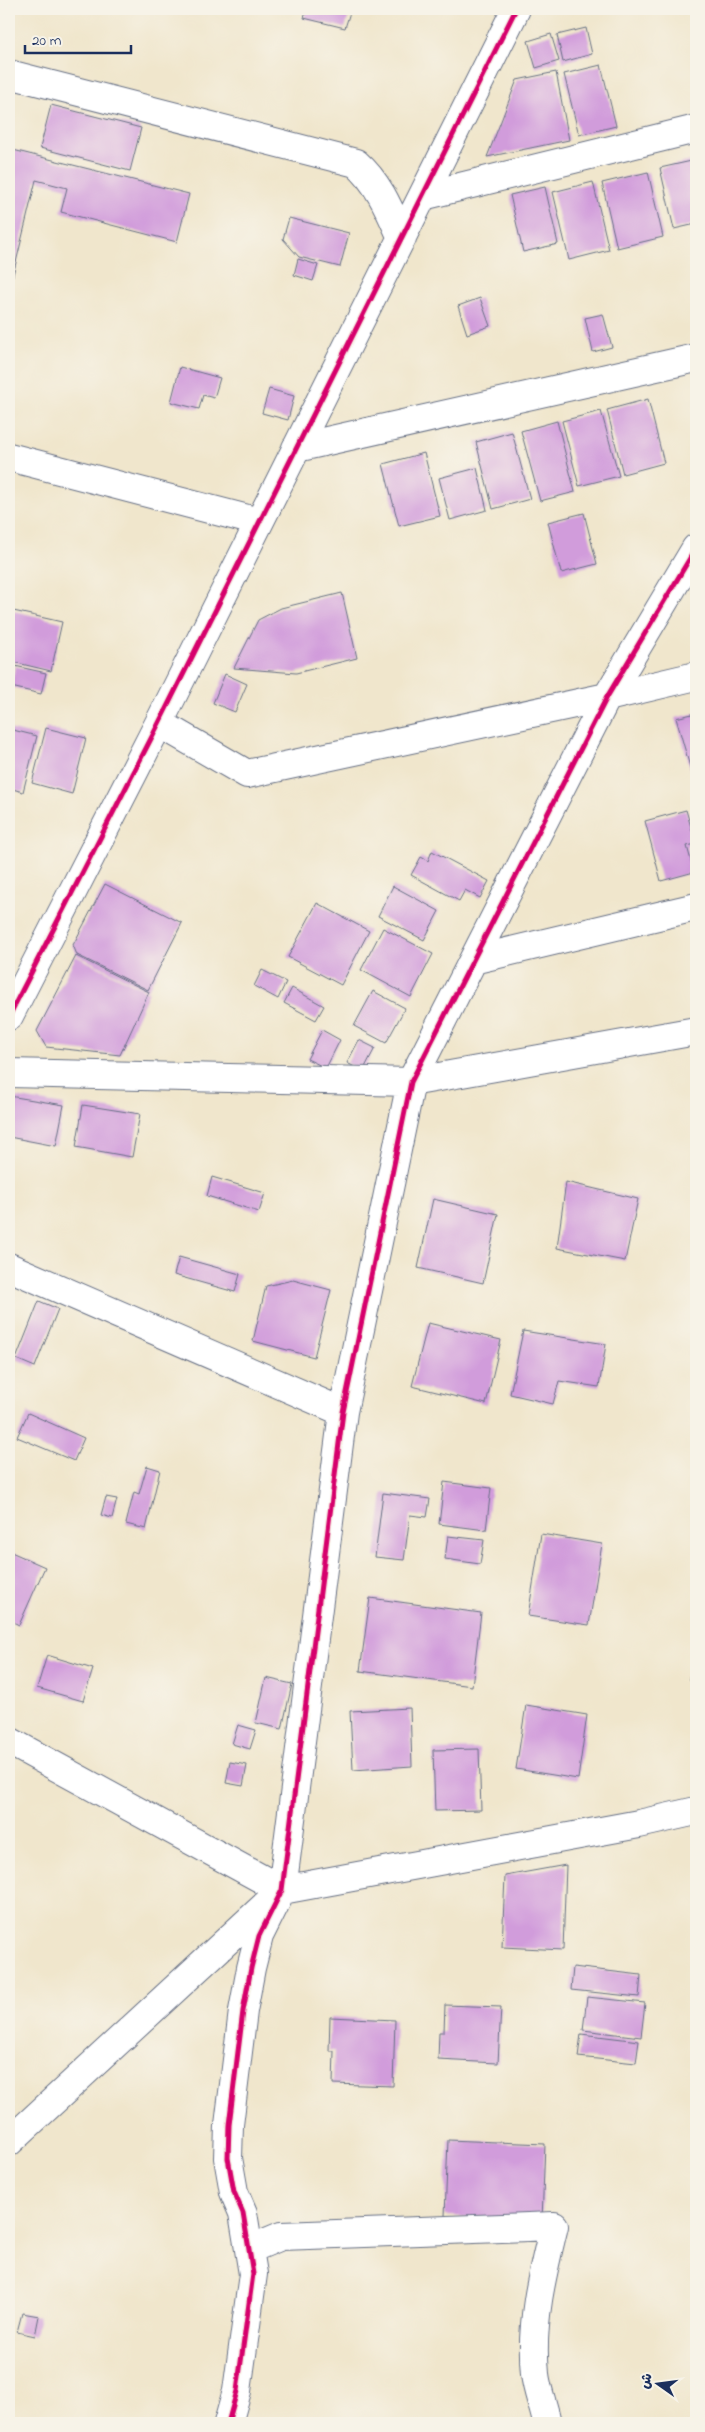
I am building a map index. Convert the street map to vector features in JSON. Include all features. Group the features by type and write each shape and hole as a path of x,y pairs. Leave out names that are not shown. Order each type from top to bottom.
{"street":[{"path":"9,1016 16,988 159,723 516,9"},
{"path":"9,74 356,163 368,174 386,202 402,238"},
{"path":"423,196 696,129"},
{"path":"296,448 696,358"},
{"path":"9,457 259,522"},
{"path":"228,2423 237,2391 250,2307 252,2274 250,2248 243,2213 234,2192 228,2158 229,2126 242,2011 259,1936 282,1890 343,1412 411,1082 607,697 696,548"},
{"path":"159,723 247,774 607,697 696,676"},
{"path":"473,960 696,907"},
{"path":"9,1073 411,1082 696,1031"},
{"path":"9,1267 343,1412"},
{"path":"9,1742 282,1890"},
{"path":"9,2142 282,1890 639,1824 696,1811"},
{"path":"250,2248 281,2236 554,2226 542,2274 533,2342 535,2377 547,2423"}],"building":[{"path":"307,9 351,9 345,28 304,18"},
{"path":"586,28 592,54 563,62 557,35"},
{"path":"551,34 559,61 536,68 528,41"},
{"path":"601,65 616,126 579,135 564,74"},
{"path":"556,72 569,140 487,157 517,80"},
{"path":"51,105 141,128 130,171 40,148"},
{"path":"9,149 189,194 177,242 61,212 67,188 36,180 12,279 9,278"},
{"path":"696,160 696,224 674,229 660,168"},
{"path":"648,172 663,237 617,248 602,183"},
{"path":"593,182 609,250 569,260 553,192"},
{"path":"545,187 558,244 523,252 510,195"},
{"path":"289,218 349,233 340,267 299,257 283,239"},
{"path":"298,259 318,265 313,281 294,275"},
{"path":"480,298 490,326 467,334 458,306"},
{"path":"603,314 612,347 593,352 585,318"},
{"path":"180,367 220,378 214,398 203,395 199,409 171,402"},
{"path":"269,389 294,396 288,420 262,413"},
{"path":"648,399 664,463 623,474 607,410"},
{"path":"601,411 619,476 579,486 562,421"},
{"path":"557,421 575,492 540,501 521,431"},
{"path":"512,432 530,499 493,509 476,442"},
{"path":"424,453 440,516 399,526 383,464"},
{"path":"477,468 487,510 450,520 439,478"},
{"path":"584,513 597,564 561,573 548,522"},
{"path":"342,593 357,658 296,673 234,668 258,620 281,608"},
{"path":"9,610 62,622 51,671 9,661"},
{"path":"15,666 46,673 41,694 11,687"},
{"path":"225,674 247,684 235,712 213,703"},
{"path":"696,713 696,788 676,718"},
{"path":"46,728 86,738 72,794 32,783"},
{"path":"9,729 37,736 23,792 9,788"},
{"path":"686,810 696,844 687,846 694,872 661,881 645,821"},
{"path":"432,851 489,881 480,898 465,890 459,901 411,875 421,857 428,861"},
{"path":"105,884 182,923 148,990 77,955 73,945"},
{"path":"393,886 439,911 424,940 378,916"},
{"path":"317,903 369,931 341,985 288,957"},
{"path":"383,928 433,954 411,997 361,970"},
{"path":"76,956 149,992 120,1055 46,1047 37,1031"},
{"path":"262,970 286,982 278,999 254,986"},
{"path":"292,988 324,1006 316,1020 284,1003"},
{"path":"373,991 405,1008 386,1043 354,1026"},
{"path":"322,1030 340,1040 326,1068 307,1059"},
{"path":"359,1040 375,1048 363,1071 347,1063"},
{"path":"9,1096 64,1105 56,1146 9,1137"},
{"path":"83,1105 140,1114 132,1157 76,1147"},
{"path":"212,1177 265,1193 259,1212 207,1196"},
{"path":"566,1182 638,1199 625,1261 557,1248"},
{"path":"433,1199 498,1214 483,1283 418,1268"},
{"path":"179,1257 240,1274 235,1292 174,1275"},
{"path":"293,1280 331,1290 314,1357 253,1341 266,1286"},
{"path":"39,1301 58,1309 35,1367 16,1359"},
{"path":"428,1323 501,1340 486,1404 412,1386"},
{"path":"523,1331 606,1344 599,1387 559,1381 553,1404 510,1394"},
{"path":"28,1413 84,1438 74,1461 17,1437"},
{"path":"147,1466 160,1470 146,1529 126,1524 134,1492 139,1494"},
{"path":"444,1482 491,1488 486,1530 439,1524"},
{"path":"383,1493 430,1499 427,1517 410,1515 404,1560 375,1557"},
{"path":"106,1497 117,1499 112,1518 101,1515"},
{"path":"541,1534 602,1544 589,1625 528,1616"},
{"path":"448,1536 484,1540 480,1564 445,1559"},
{"path":"9,1551 45,1567 19,1625 9,1620"},
{"path":"370,1598 481,1613 472,1686 360,1671"},
{"path":"47,1655 93,1669 83,1701 37,1688"},
{"path":"696,1674 696,1700 689,1676"},
{"path":"266,1678 292,1684 282,1729 256,1723"},
{"path":"526,1705 587,1715 578,1779 516,1769"},
{"path":"410,1708 412,1766 353,1770 350,1711"},
{"path":"238,1725 256,1730 250,1749 232,1744"},
{"path":"479,1749 481,1810 435,1811 433,1750"},
{"path":"230,1762 247,1765 243,1786 226,1783"},
{"path":"566,1865 563,1950 502,1947 505,1876"},
{"path":"573,1967 641,1975 639,1997 571,1990"},
{"path":"587,1997 645,2003 641,2037 583,2030"},
{"path":"445,2005 501,2007 498,2063 438,2060 439,2032 444,2032"},
{"path":"330,2017 395,2020 393,2086 333,2084 334,2051 329,2051"},
{"path":"581,2034 639,2041 636,2063 578,2057"},
{"path":"448,2140 545,2144 542,2220 445,2216"},
{"path":"22,2313 39,2316 35,2336 17,2332"}],"cycle path":[{"path":"9,1016 159,723 516,9"},
{"path":"228,2423 237,2391 253,2274 243,2213 234,2192 228,2158 229,2125 243,2011 259,1936 282,1890 343,1412 411,1082 607,697 696,548"}]}
